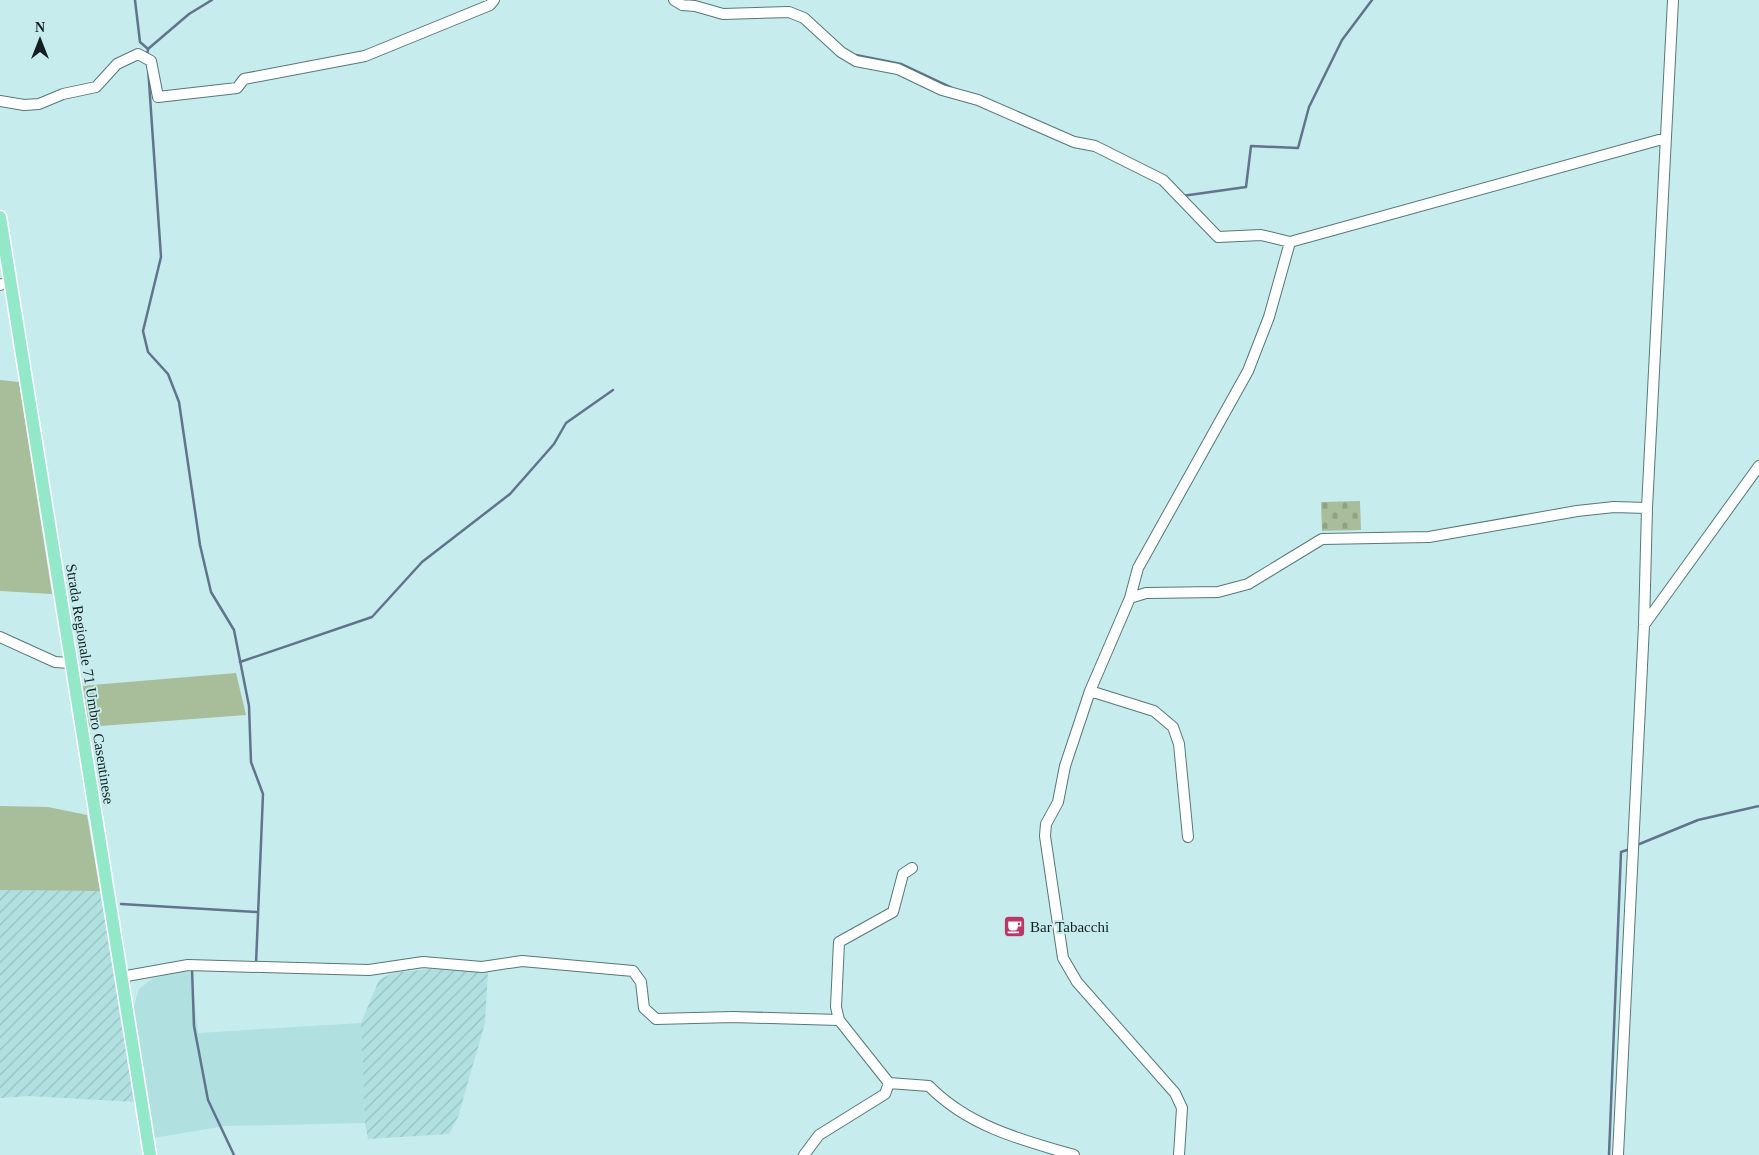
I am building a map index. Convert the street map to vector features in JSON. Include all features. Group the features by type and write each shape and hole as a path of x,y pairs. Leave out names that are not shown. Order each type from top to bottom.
{"main road":[{"name":"Strada Regionale 71 Umbro Casentinese","path":"0,217 5,283 70,663 150,1155"}],"street":[{"path":"0,101 24,105 39,104 63,94 96,86 117,64 138,54 151,61 158,96 237,88 244,79 365,56 490,5 494,0"},
{"path":"674,0 682,5 695,6 723,14 789,12 804,18 841,52 856,61 898,69 942,90 978,100 1074,142 1095,146 1163,180 1218,237 1260,235 1290,242 1666,138"},
{"path":"1618,1155 1644,625 1647,508 1673,0"},
{"path":"1179,1155 1182,1108 1175,1093 1077,982 1063,958 1047,849 1046,824 1058,802 1065,766 1090,691 1130,598 1138,568 1248,371 1269,316 1290,242"},
{"path":"1644,625 1759,466"},
{"path":"1130,598 1146,594 1218,592 1248,584 1322,539 1429,537 1577,511 1647,508"},
{"path":"0,637 55,662 70,663"},
{"path":"1090,691 1154,711 1173,727 1179,744 1188,837"},
{"path":"912,868 903,874 893,912 839,942 836,1007 840,1020 889,1083 928,1086 946,1104 988,1127 1038,1150 1074,1155"},
{"path":"121,977 188,965 369,970 423,962 482,966 522,961 632,971 641,982 644,1008 656,1019 733,1017 840,1020"},
{"path":"804,1155 819,1135 886,1094 889,1083"}],"shaded area":[{"path":"0,890 100,891 136,1102 29,1096 0,1098"},
{"path":"429,969 473,972 488,971 485,1023 458,1117 449,1134 368,1139 365,1123 361,1023 379,980 392,973"},
{"path":"179,972 191,972 198,1033 361,1023 365,1123 225,1126 153,1138 133,1009 139,989 153,978"}],"green space":[{"path":"0,380 19,382 52,594 0,591"},
{"path":"1360,501 1361,530 1322,531 1321,502"},
{"path":"236,673 246,715 87,727 80,686"},
{"path":"0,806 48,807 87,815 100,891 0,890"}],"waterway":[{"path":"135,0 140,42 148,49"},
{"path":"147,57 148,49 189,14 212,0"},
{"path":"1182,196 1246,187 1251,146 1298,148 1309,107 1342,40 1372,0"},
{"path":"856,55 901,64 952,88"},
{"path":"148,67 161,257 143,331 148,352 168,374 179,402 200,545 211,592 234,630 249,706 251,762 263,794 256,964"},
{"path":"240,662 372,617 422,562 510,494 554,444 566,423 613,390"},
{"path":"1637,845 1698,820 1759,806"},
{"path":"1609,1155 1621,852 1630,849"},
{"path":"121,904 257,912"},
{"path":"192,969 194,1026 208,1100 234,1155"}],"place":[{"name":"Bar Tabacchi","path":"1014,927"}]}
